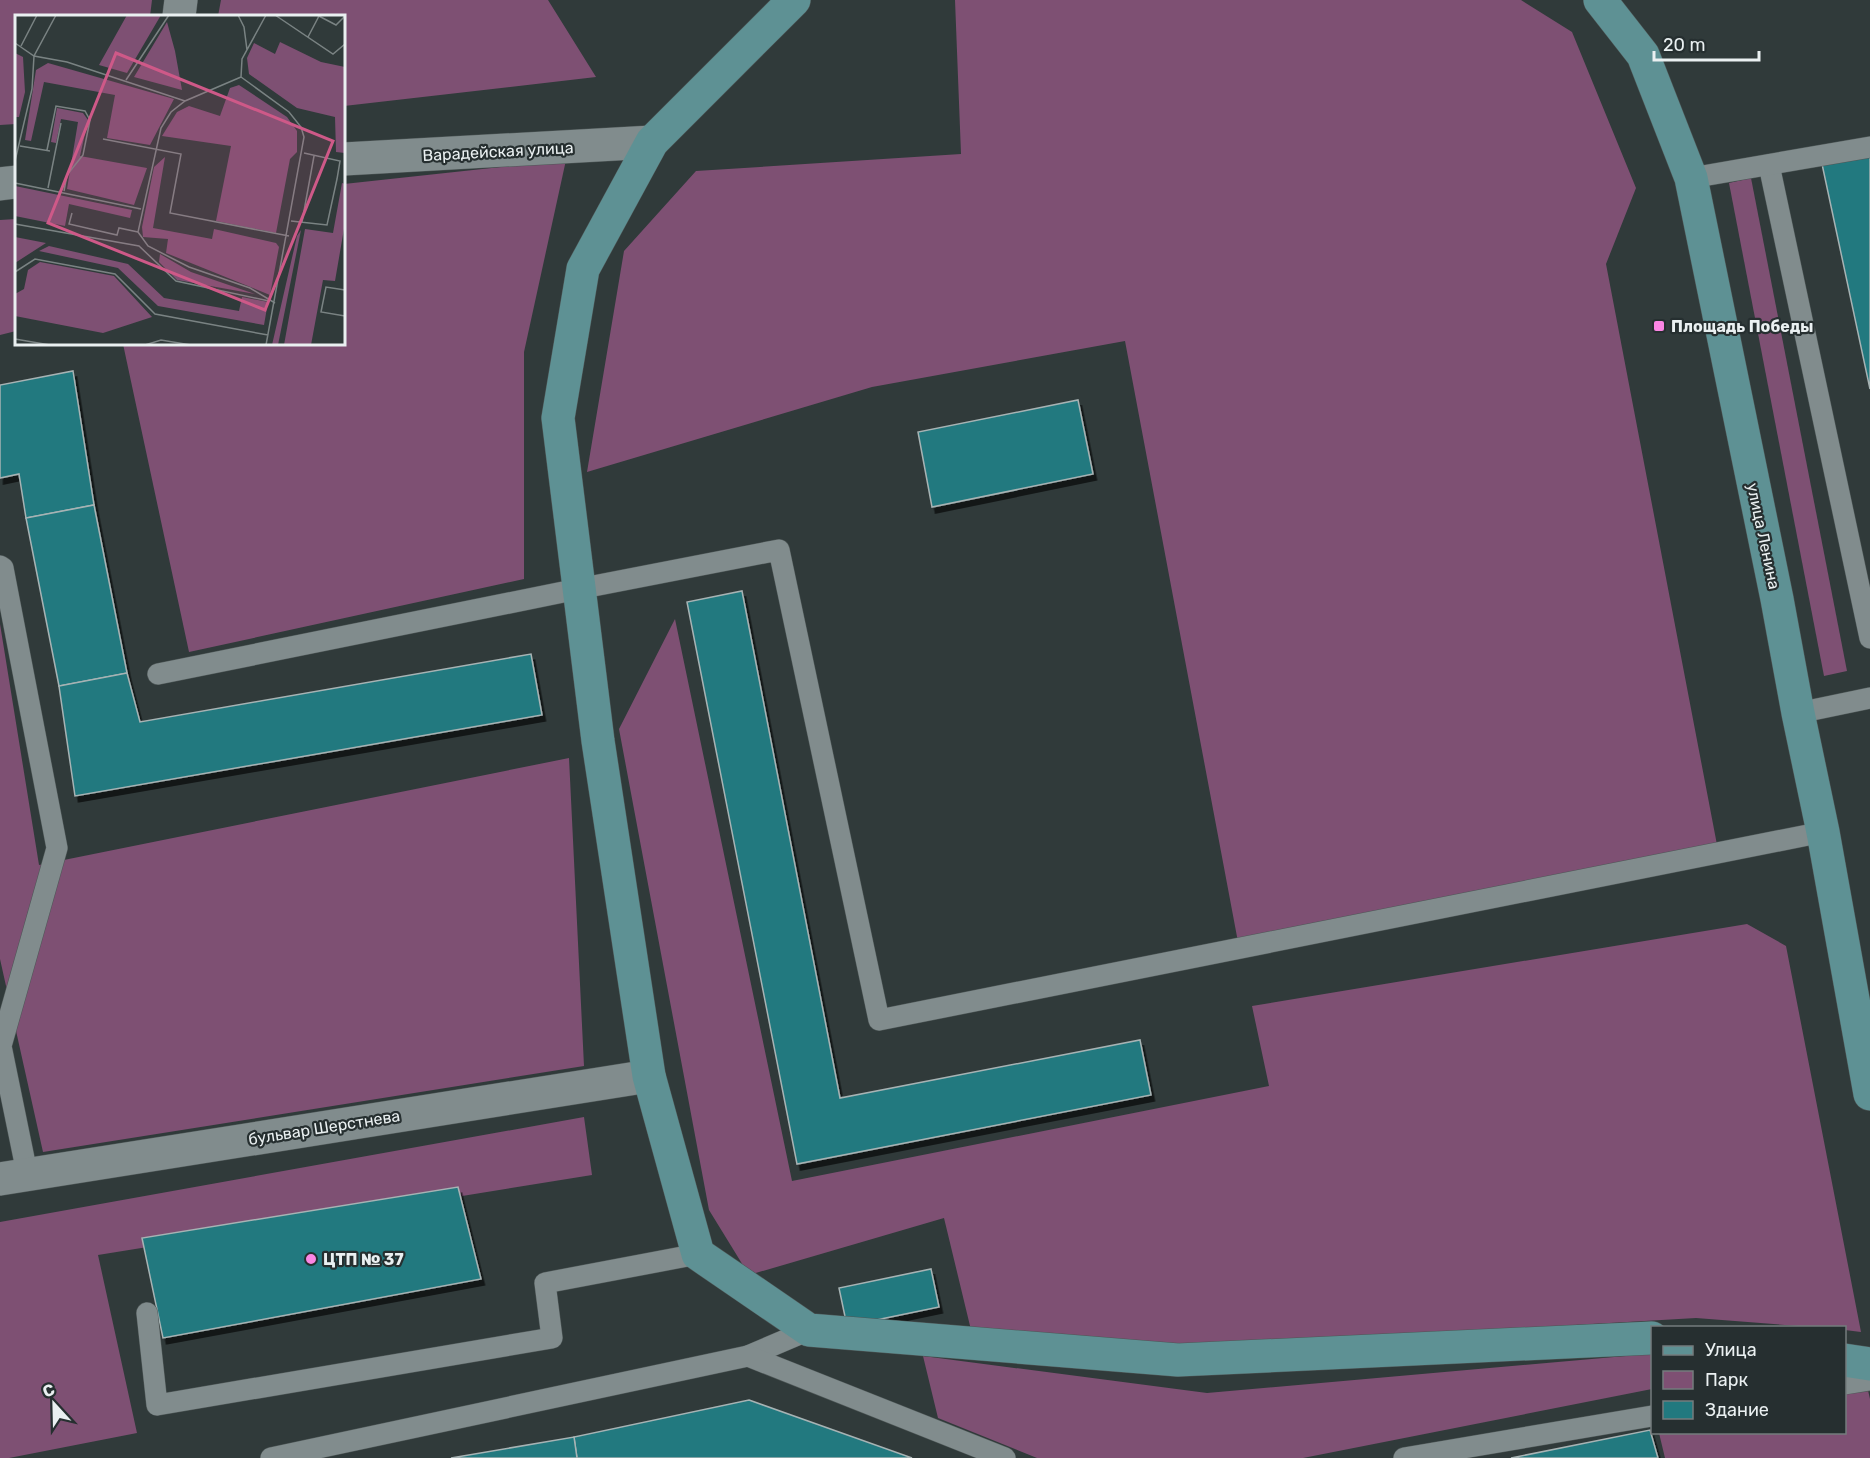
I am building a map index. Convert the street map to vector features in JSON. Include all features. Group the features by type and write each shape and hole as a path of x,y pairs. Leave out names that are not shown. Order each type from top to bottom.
{"street":[{"path":"179,15 182,0"},
{"path":"794,0 652,142 583,269 558,418 598,741 649,1076 698,1254 809,1330 1178,1360 1651,1338"},
{"name":"улица Ленина","path":"1600,0 1643,55 1691,178 1823,832 1870,1094"},
{"name":"Варадейская улица","path":"345,159 652,142"},
{"path":"0,184 15,182"},
{"name":"бульвар Шерстнева","path":"13,1176 649,1076"},
{"path":"1846,1360 1870,1364"}],"lane":[{"path":"1691,178 1870,147"},
{"path":"1769,165 1870,638"},
{"path":"158,674 779,550 879,1020 1823,832"},
{"path":"0,566 3,568 57,848 1,1046 13,1176"},
{"path":"1798,713 1870,698"},
{"path":"147,1313 157,1405 552,1338 545,1283 698,1254"},
{"path":"271,1458 748,1356 809,1330"},
{"path":"748,1356 1005,1458"},
{"path":"1846,1384 1870,1380"},
{"path":"1404,1458 1651,1416"}],"green space":[{"path":"0,0 152,0 150,15 15,15 15,124 0,125"},
{"path":"221,0 548,0 596,77 345,106 345,15 218,15"},
{"path":"955,0 1521,0 1572,32 1636,188 1606,264 1718,850 1238,942 1125,341 872,387 587,472 624,251 696,171 961,154"},
{"path":"566,160 524,352 524,579 189,652 123,345 345,345 345,184"},
{"path":"1751,178 1847,671 1824,676 1729,183"},
{"path":"15,219 15,331 0,335 0,220"},
{"path":"675,619 792,1181 1269,1086 1252,1006 1747,924 1786,946 1861,1332 1846,1330 1846,1326 1798,1326 1696,1318 1184,1348 971,1330 944,1218 749,1275 709,1210 619,729"},
{"path":"0,624 39,865 569,758 584,1066 43,1152 0,959"},
{"path":"584,1117 592,1175 98,1255 137,1433 0,1458 0,1222"},
{"path":"1651,1355 1651,1389 1303,1458 1037,1458 938,1418 923,1356 1207,1393"},
{"path":"1867,1386 1870,1399 1870,1458 1665,1458 1659,1434 1846,1434 1846,1391"}],"building":[{"path":"1870,154 1870,389 1822,164"},
{"path":"73,371 94,505 26,518 19,474 0,478 0,385"},
{"path":"1078,400 1093,474 932,507 918,432"},
{"path":"94,505 127,673 59,686 26,518"},
{"path":"742,591 840,1098 1140,1040 1151,1095 797,1164 687,602"},
{"path":"531,654 542,715 75,796 59,686 127,673 140,722"},
{"name":"ЦТП № 37","path":"458,1187 481,1279 163,1338 142,1238"},
{"path":"931,1269 939,1307 847,1326 839,1288"},
{"path":"749,1400 912,1458 577,1458 574,1437"},
{"path":"1650,1430 1658,1458 1511,1458"},
{"path":"574,1437 577,1458 451,1458"}],"place":[{"name":"Площадь Победы","path":"1659,326"},
{"name":"ЦТП № 37","path":"311,1259"}]}
